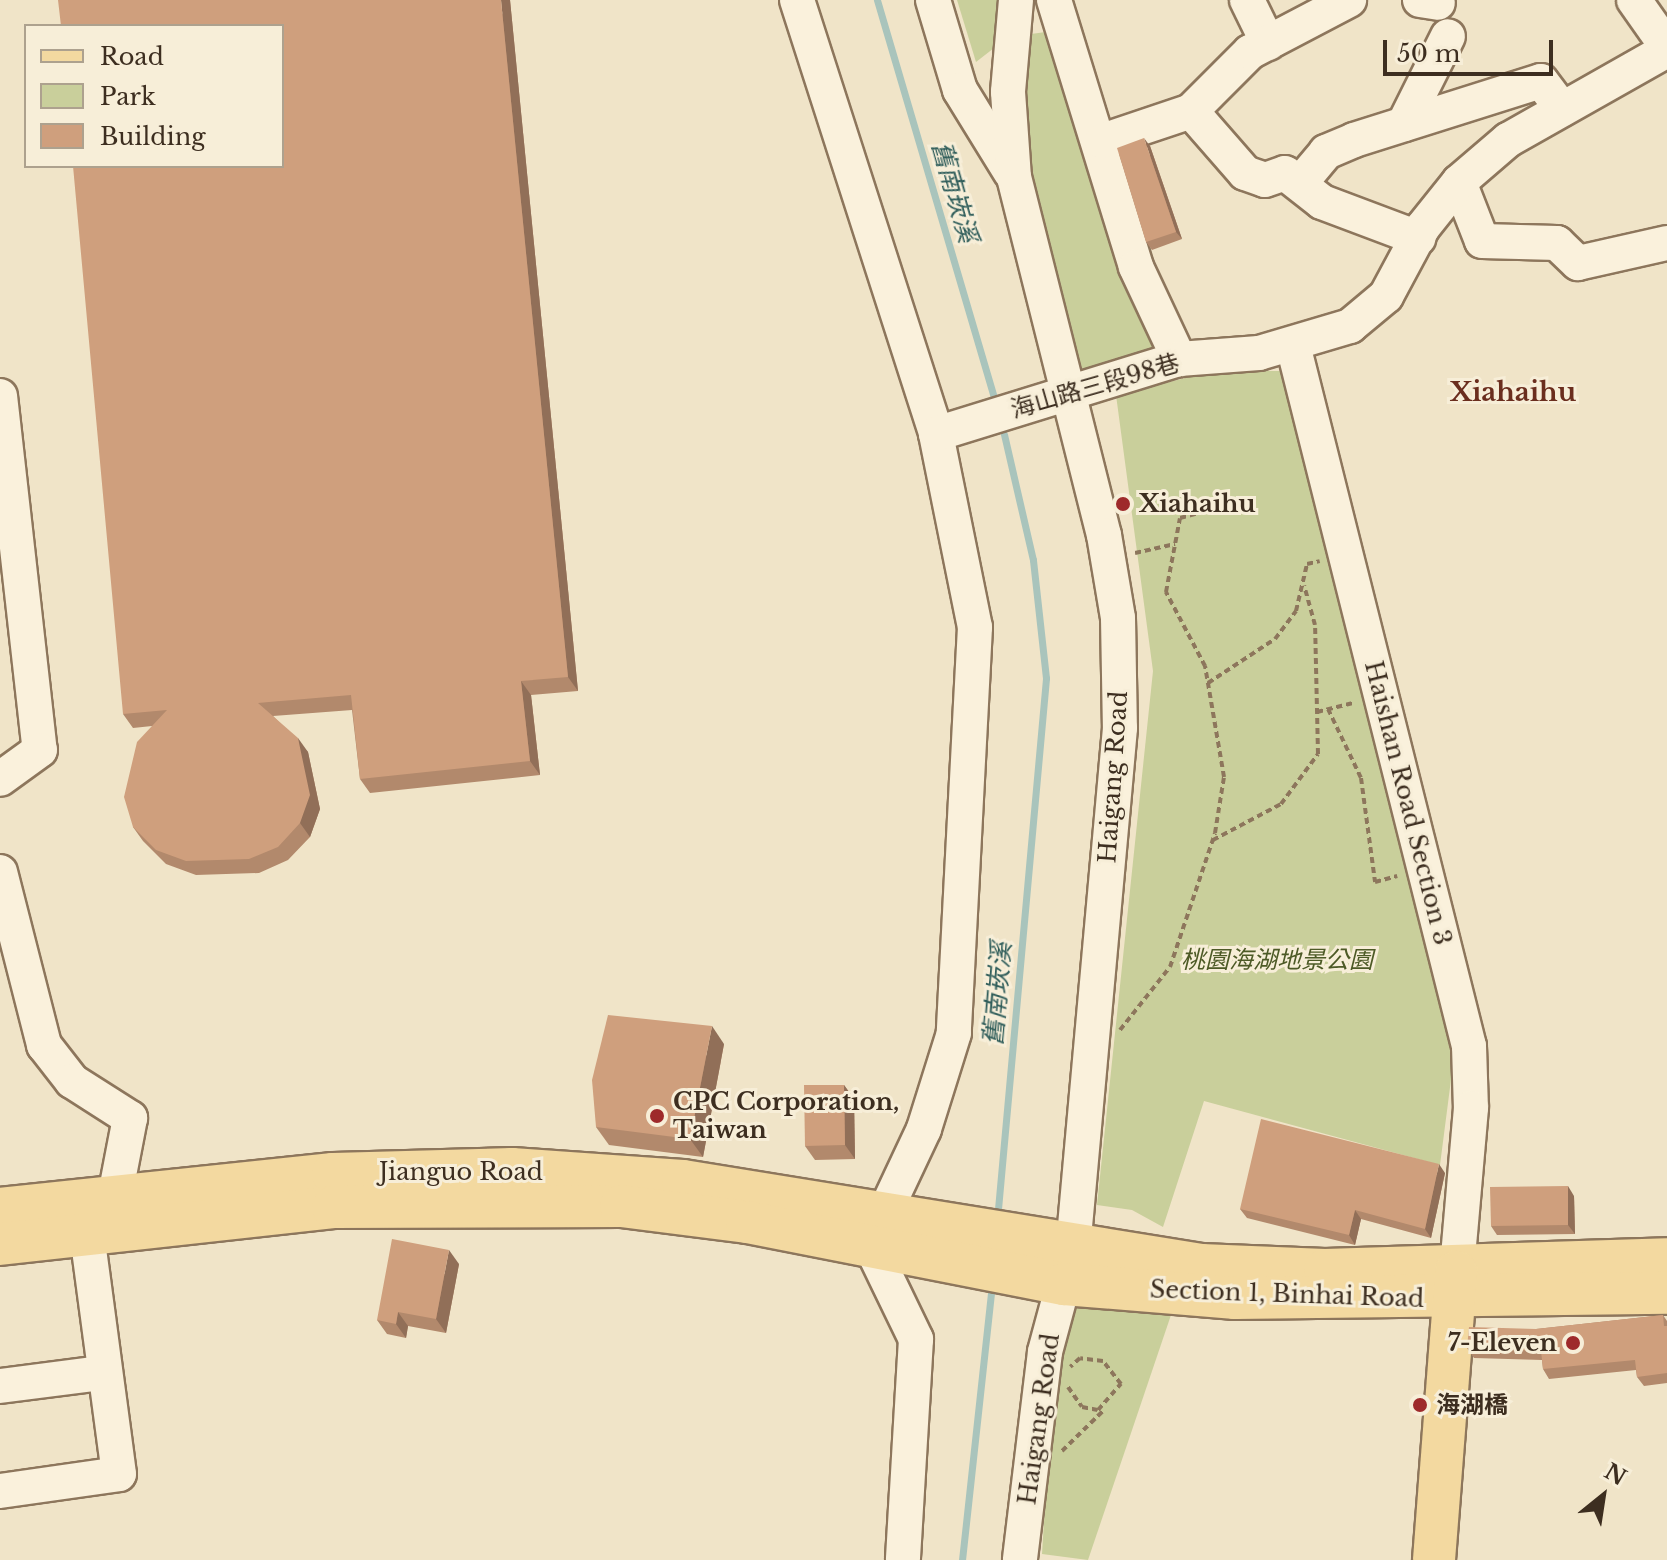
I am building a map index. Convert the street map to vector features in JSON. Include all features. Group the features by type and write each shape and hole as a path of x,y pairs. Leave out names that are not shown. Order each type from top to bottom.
{"main road":[{"name":"Jianguo Road","path":"0,1209 333,1174 512,1169 683,1181 925,1238"},
{"name":"Jianguo Road","path":"0,1244 333,1207 621,1206 875,1228"},
{"name":"Section 1, Binhai Road","path":"925,1238 1055,1263 1201,1265 1667,1293"},
{"name":"Section 1, Binhai Road","path":"1455,1282 1667,1259"},
{"path":"1434,1560 1455,1282"}],"street":[{"path":"797,0 936,434 975,627 954,1033 924,1129 875,1228 916,1339 903,1560"},
{"path":"933,0 960,90 1014,177"},
{"name":"Haigang Road","path":"1016,0 1008,92 1014,177 1072,391 1118,618 1120,728 1020,1560"},
{"path":"1054,0 1102,141 1136,267 1179,359"},
{"path":"1247,0 1268,43"},
{"path":"1102,141 1191,111 1268,43 1349,0"},
{"path":"1634,0 1667,49"},
{"path":"1404,124 1448,36"},
{"name":"海山路三段98巷","path":"936,434 1179,359 1293,345 1350,326 1386,296 1418,238 1459,182 1508,140 1667,49"},
{"path":"1302,181 1326,152 1541,81 1562,109"},
{"path":"1191,111 1245,173 1302,181 1322,202 1418,238"},
{"path":"1459,182 1482,241 1557,243 1578,263 1667,243"},
{"name":"Haishan Road Section 3","path":"1293,345 1469,1046 1471,1108 1455,1282"},
{"path":"0,396 40,750 0,779"},
{"path":"0,872 44,1045 72,1081 130,1118 115,1196"},
{"path":"0,1491 119,1474 102,1373 87,1233"},
{"path":"0,1386 102,1373"}],"path":[{"path":"1112,1037 1170,967 1213,840 1224,777 1208,683 1166,592 1180,518 1236,503"},
{"path":"1125,555 1175,544"},
{"path":"1208,683 1275,639 1304,585 1307,564 1346,556"},
{"path":"1213,840 1253,825 1309,772 1318,754 1315,625 1304,585"},
{"path":"1317,712 1381,696"},
{"path":"1328,709 1361,778 1375,882 1424,869"},
{"path":"1058,1457 1105,1408 1118,1394 1117,1375 1103,1361 1080,1358 1065,1371 1066,1385 1082,1407 1105,1408"}],"green space":[{"path":"957,0 1000,0 994,48 976,62"},
{"path":"1053,31 1156,349 1082,369 1021,161 1031,34"},
{"name":"桃園海湖地景公園","path":"1214,371 1284,371 1456,1041 1440,1165 1204,1101 1163,1227 1132,1210 1097,1205 1153,671 1116,395"},
{"path":"1077,1307 1171,1315 1088,1560 1042,1554 1053,1378"}],"building":[{"path":"58,0 501,0 568,677 521,681 530,761 360,779 351,695 258,703 298,738 310,795 300,823 278,847 249,859 186,861 156,850 133,827 124,797 137,742 167,710 123,714 73,168 284,168 284,24 61,24"},
{"path":"1144,138 1176,232 1146,242 1117,148"},
{"path":"608,1015 712,1026 690,1139 596,1127 592,1080"},
{"path":"804,1085 844,1085 845,1145 805,1146"},
{"path":"1261,1119 1439,1164 1425,1229 1355,1210 1349,1235 1240,1209"},
{"path":"1568,1186 1568,1225 1491,1226 1490,1187"},
{"path":"392,1239 449,1250 436,1319 398,1312 396,1324 377,1320"},
{"path":"1663,1315 1664,1326 1667,1326 1667,1373 1637,1377 1635,1360 1543,1369 1541,1351 1467,1348 1469,1327 1536,1329"}],"waterway":[{"name":"舊南崁溪","path":"877,0 993,395"},
{"name":"舊南崁溪","path":"997,1220 1046,678 1033,560 1004,434"},
{"name":"舊南崁溪","path":"962,1560 992,1284"}],"place":[{"name":"Xiahaihu","path":"1123,504"},
{"name":"CPC Corporation, Taiwan","path":"657,1116"},
{"name":"7-Eleven","path":"1573,1343"},
{"name":"海湖橋","path":"1420,1405"}],"district":[{"name":"Xiahaihu","path":"1513,393"}]}
